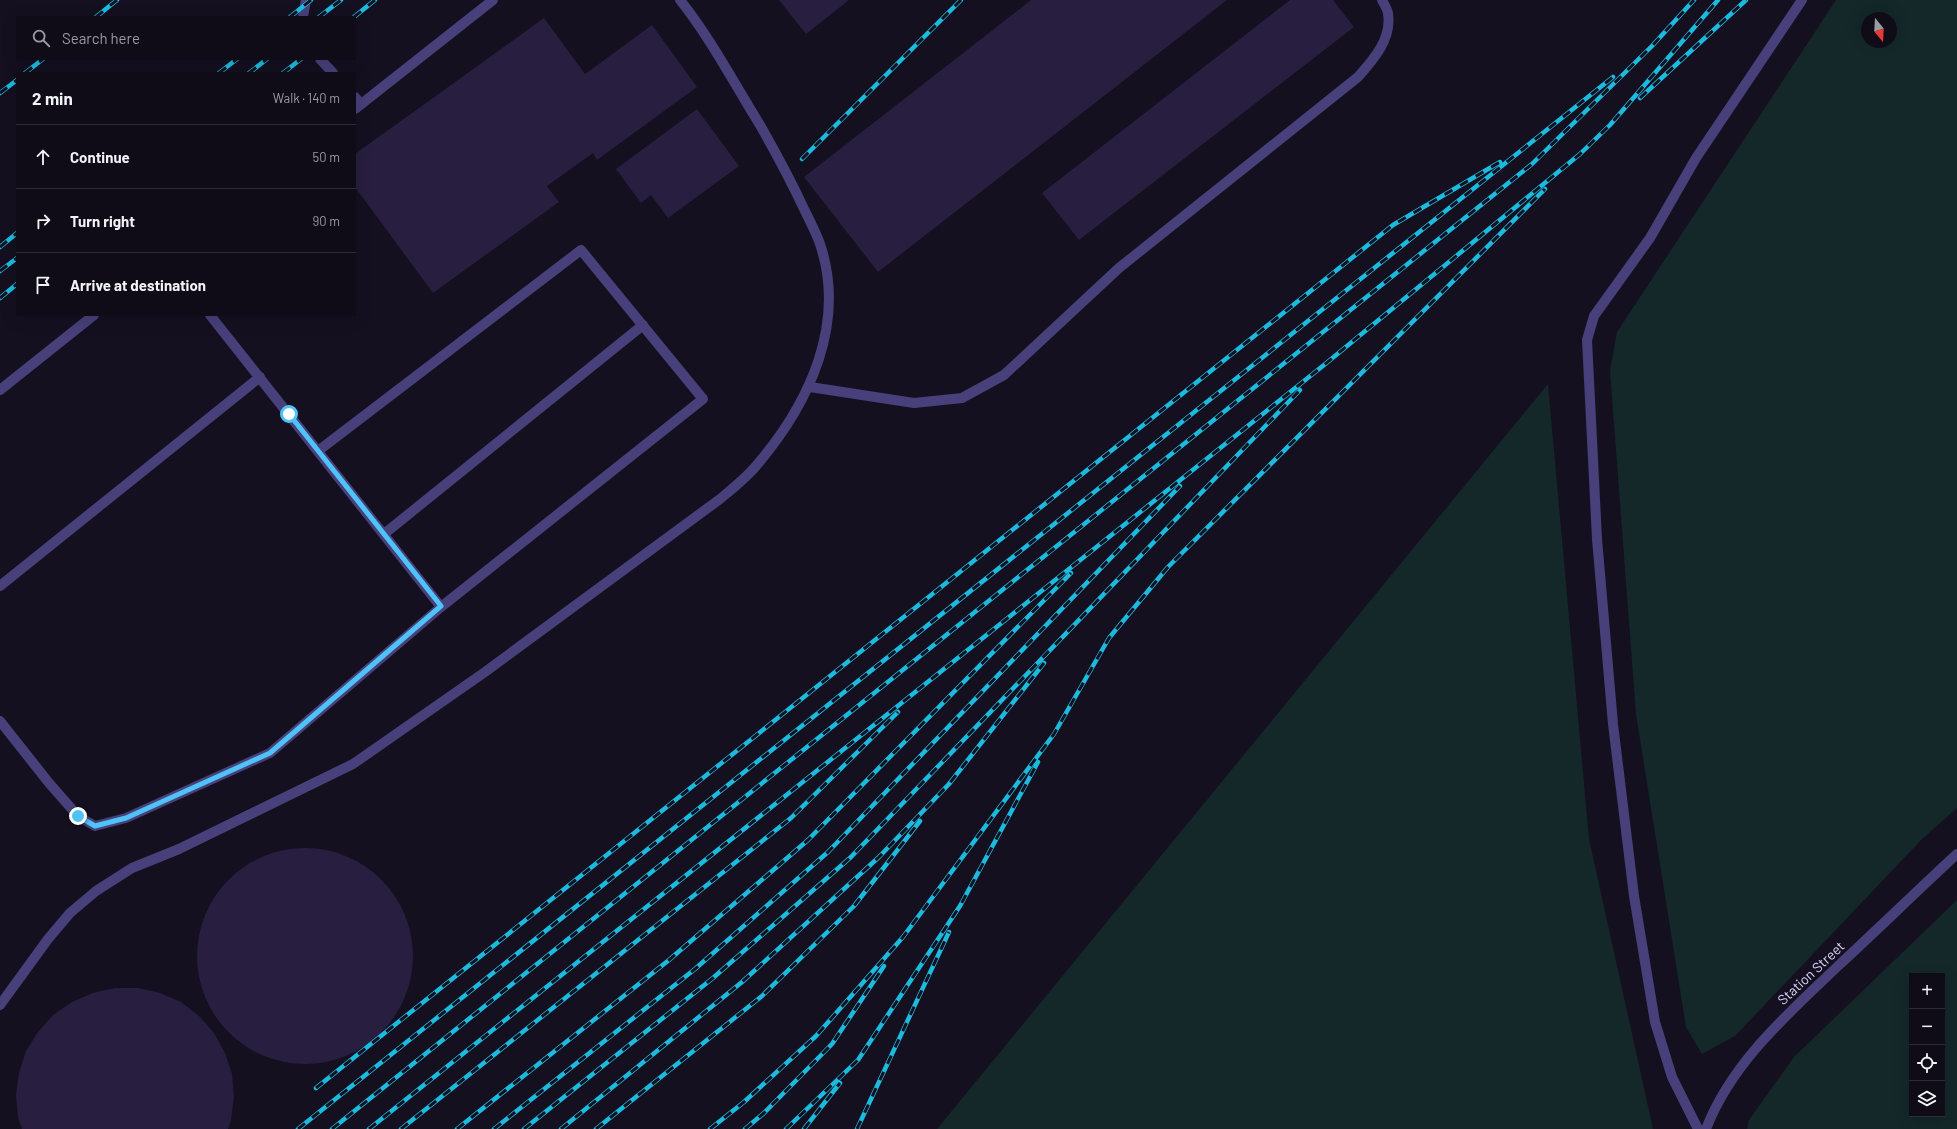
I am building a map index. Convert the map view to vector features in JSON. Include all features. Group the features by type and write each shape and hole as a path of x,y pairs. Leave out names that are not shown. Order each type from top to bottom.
{"street":[{"path":"303,16 306,0"},
{"path":"357,103 493,0"},
{"path":"0,1005 48,939 70,913 96,891 132,868 179,849 352,764 485,672 720,499 755,467 784,430 810,387 823,350 828,319 828,280 819,241 785,168 701,27 680,0"},
{"path":"810,387 914,404 962,398 1004,375 1119,268 1358,77 1376,57 1387,35 1388,14 1382,0"},
{"path":"1698,1129 1672,1077 1655,1022 1634,896 1613,724 1597,539 1587,340 1594,316 1650,238 1696,158 1802,0"},
{"path":"321,60 332,72"},
{"path":"0,721 49,783 78,816 95,826 126,818 270,753 441,606 703,399 581,250 318,451"},
{"path":"0,390 93,316"},
{"path":"211,316 441,606"},
{"path":"384,534 643,325"},
{"path":"0,586 260,377"},
{"name":"Station Street","path":"1706,1129 1716,1105 1736,1074 1775,1026 1957,854"}],"green space":[{"path":"1836,0 1957,0 1957,808 1922,839 1735,1036 1702,1054 1686,1027 1636,714 1610,371 1617,332"},
{"path":"1548,384 1589,839 1653,1129 937,1129"},
{"path":"1957,900 1957,1129 1747,1129 1749,1120 1794,1057"}],"building":[{"path":"779,0 849,0 806,34"},
{"path":"1031,0 1227,0 878,272 804,177"},
{"path":"1290,0 1333,0 1354,27 1079,240 1042,193"},
{"path":"544,18 585,74 652,25 697,87 597,160 593,153 547,186 559,202 433,293 356,188 356,153"},
{"path":"697,109 739,166 668,218 651,195 641,203 616,169"},
{"path":"294,848 316,848 336,852 346,856 365,866 382,879 395,896 405,915 409,925 413,945 413,967 409,987 405,997 395,1016 382,1033 365,1046 336,1060 316,1064 294,1064 274,1060 254,1051 236,1040 221,1025 210,1007 201,987 197,967 197,945 201,925 210,905 221,887 236,872 254,861 274,852"},
{"path":"115,988 138,988 160,993 181,1002 199,1016 214,1033 225,1053 232,1074 234,1097 231,1120 228,1129 22,1129 18,1118 16,1095 19,1073 26,1051 38,1032 53,1015 72,1002 93,993"}],"railway":[{"path":"97,16 117,0"},
{"path":"291,16 311,0"},
{"path":"320,16 341,0"},
{"path":"355,16 375,0"},
{"path":"802,159 961,0"},
{"path":"332,1129 1532,164 1652,46 1694,0"},
{"path":"369,1129 1324,365 1580,154 1610,125 1718,0"},
{"path":"1640,98 1746,0"},
{"path":"26,72 42,60"},
{"path":"220,72 236,60"},
{"path":"250,72 266,60"},
{"path":"284,72 300,60"},
{"path":"298,1129 1613,77"},
{"path":"0,93 16,81"},
{"path":"316,1088 1393,225 1500,162"},
{"path":"710,1129 744,1102 816,1036 903,937 1054,734 1109,638 1168,567 1545,189"},
{"path":"0,247 16,234"},
{"path":"0,271 16,259"},
{"path":"0,298 16,285"},
{"path":"524,1129 713,978 851,857 1300,390"},
{"path":"494,1129 695,969 828,852 1180,486"},
{"path":"457,1129 669,960 808,840 1071,573"},
{"path":"561,1129 742,982 879,857 949,784 1044,663"},
{"path":"401,1129 791,818 898,712"},
{"path":"786,1129 858,1060 960,906 1038,762"},
{"path":"596,1129 762,996 854,906 920,821"},
{"path":"857,1129 949,932"},
{"path":"745,1129 764,1113 832,1044 884,966"},
{"path":"804,1129 840,1083"}],"route":[{"path":"78,816 95,826 126,818 270,753 441,606 289,414"}]}
